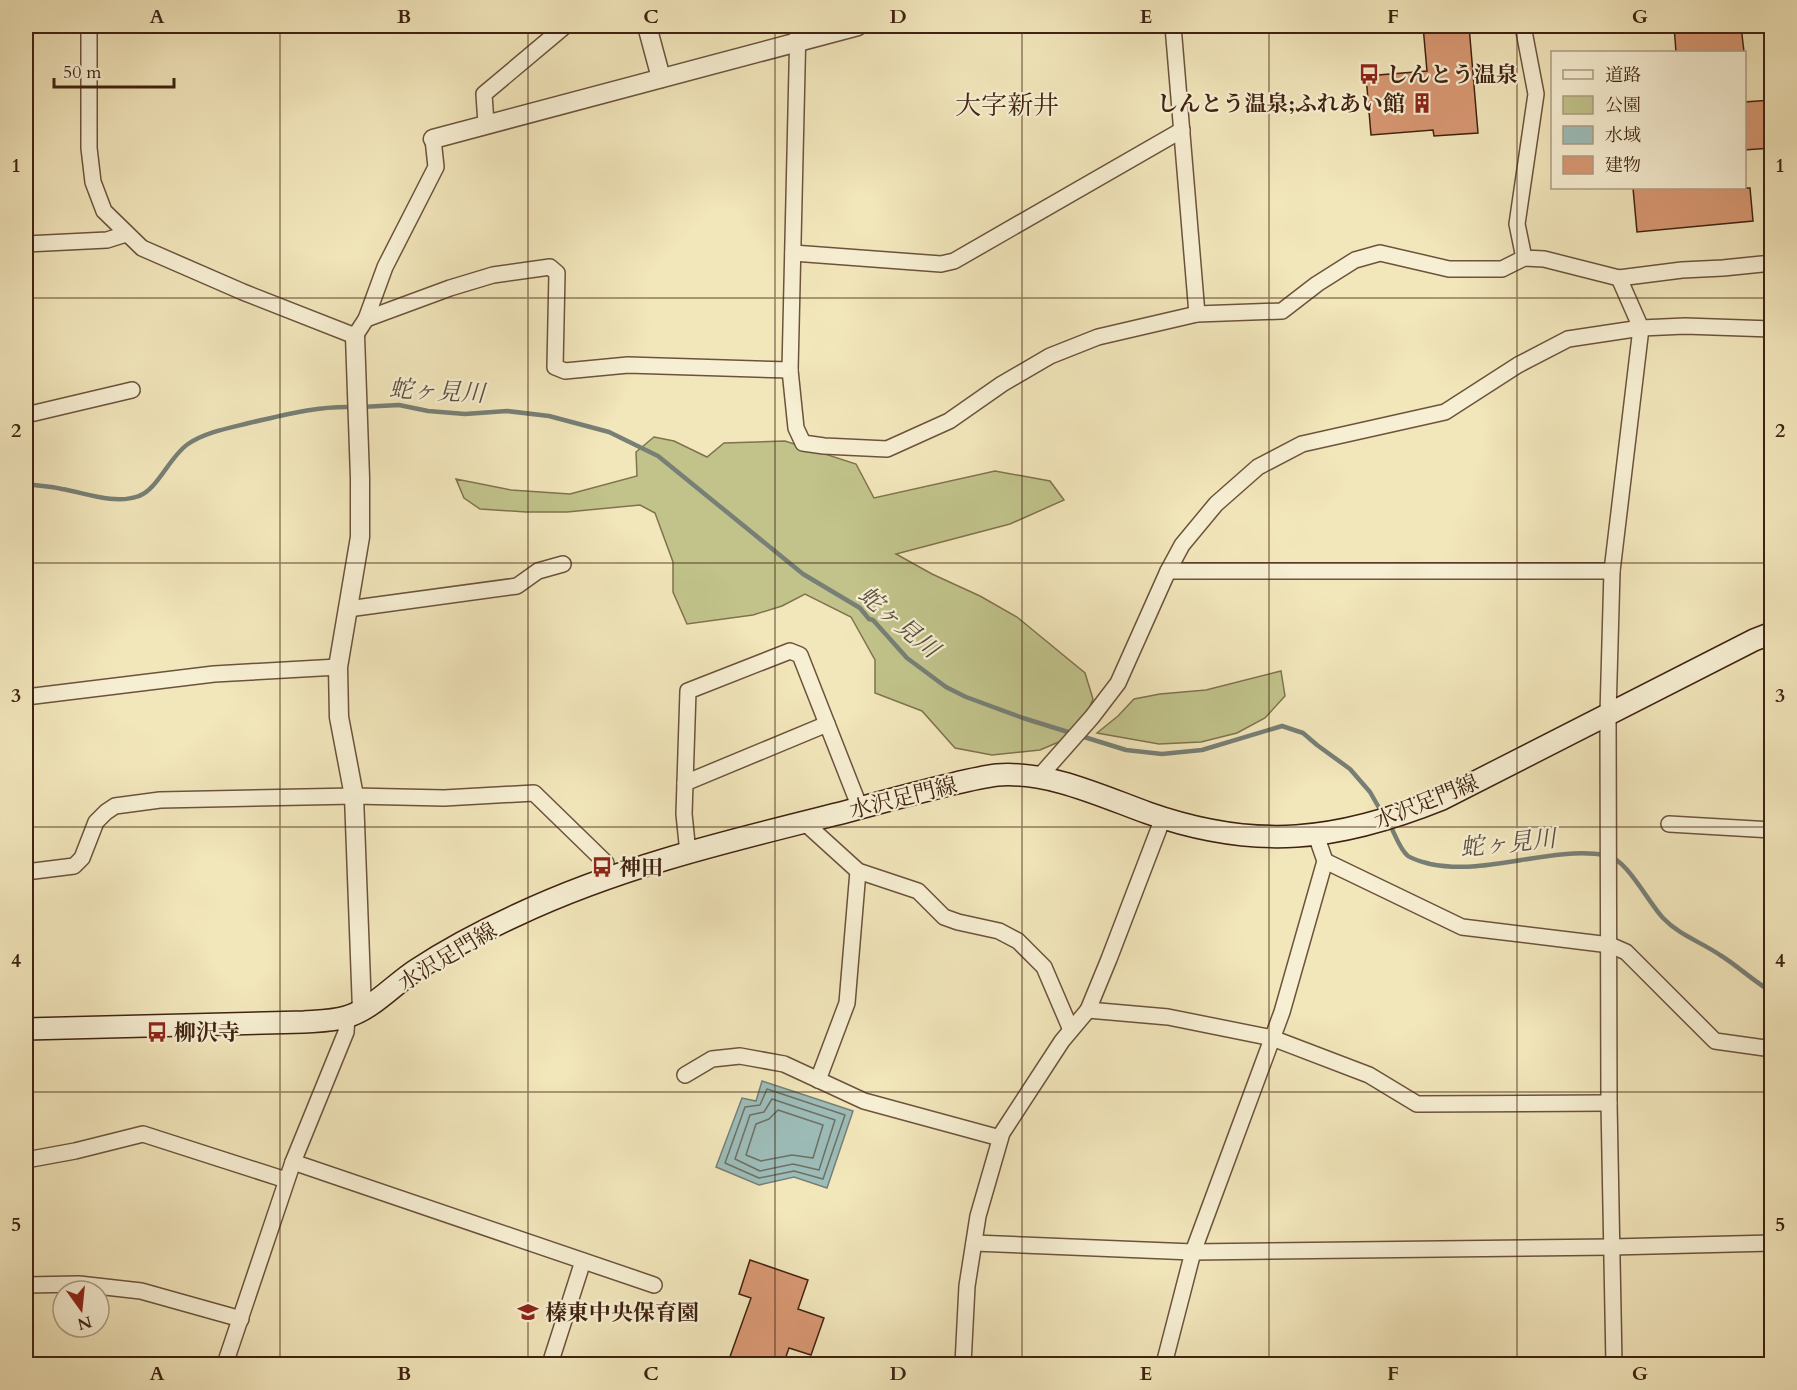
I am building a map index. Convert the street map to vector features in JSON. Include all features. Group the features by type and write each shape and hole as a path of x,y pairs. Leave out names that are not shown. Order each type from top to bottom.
{"main road":[{"name":"水沢足門線","path":"26,1029 304,1022 354,1013 461,943 562,896 657,861 939,787 998,775 1039,777 1206,830 1280,838 1316,836 1354,828 1399,817 1442,799 1754,640 1772,633"}],"street":[{"path":"89,26 89,148 93,182 104,211 142,248 243,292 355,336"},
{"path":"486,124 484,94 565,26"},
{"path":"647,26 661,78"},
{"path":"225,1365 286,1180 354,1013 354,796 339,717 338,667 360,537 355,336 366,319 385,267 436,167 433,139 661,78 797,33 858,26"},
{"path":"1173,26 1197,314"},
{"path":"1523,26 1536,94 1517,224 1524,258"},
{"path":"797,33 790,370 796,428 803,443 887,449 949,421 1002,384 1050,356 1098,337 1197,314 1282,311 1317,284 1355,260 1380,254 1449,269 1502,269 1524,258 1544,259 1619,278 1682,270 1772,263"},
{"path":"793,253 941,264 954,261 1182,130"},
{"path":"26,244 107,240 126,234"},
{"path":"366,319 493,275 550,267 557,273 555,367 566,371 628,365 790,370"},
{"path":"1614,1365 1609,1103 1608,714 1612,570 1641,328 1619,278"},
{"path":"1039,777 1092,717 1118,683 1182,545 1216,504 1258,467 1302,444 1445,412 1518,365 1568,339 1641,328 1685,326 1772,329"},
{"path":"26,415 132,390"},
{"path":"348,609 517,586 538,571 563,564"},
{"path":"1168,571 1612,570"},
{"path":"688,853 684,814 688,691 790,651 800,655 860,808"},
{"path":"26,697 214,674 338,667"},
{"path":"685,783 827,724"},
{"path":"26,872 74,866 82,858 96,822 115,806 159,800 354,796 444,798 534,793 606,863"},
{"path":"963,1365 967,1286 978,1216 1000,1138 1050,1060 1088,1010 1163,818"},
{"path":"804,822 858,871 918,891 944,917 999,931 1018,941 1044,967 1071,1030"},
{"path":"1669,824 1772,830"},
{"path":"1164,1365 1193,1252 1282,1012 1325,861 1316,836"},
{"path":"1325,861 1462,927 1610,945 1626,952 1715,1041 1772,1049"},
{"path":"818,1080 847,1003 858,871"},
{"path":"1088,1010 1168,1017 1272,1038 1369,1075 1417,1104 1609,1103"},
{"path":"685,1075 712,1059 740,1056 784,1064 864,1101 1000,1138"},
{"path":"26,1160 75,1151 143,1134 286,1180"},
{"path":"293,1162 654,1285"},
{"path":"974,1243 1193,1252 1612,1248 1772,1243"},
{"path":"550,1365 583,1261"},
{"path":"26,1285 79,1284 141,1291 241,1319"}],"green space":[{"path":"654,437 674,441 707,457 724,443 785,441 856,464 874,498 995,471 1050,481 1064,500 1010,524 896,554 1017,617 1085,673 1093,699 1086,716 1061,741 1040,750 992,755 955,748 922,711 875,693 875,660 851,617 805,594 782,606 753,615 687,624 673,592 673,562 655,513 640,505 567,512 480,509 464,498 456,479 511,490 570,494 637,476 636,452"},
{"path":"1281,671 1285,696 1265,718 1237,733 1201,742 1159,744 1097,733 1134,699 1206,690"}],"water":[{"path":"762,1081 853,1111 827,1188 794,1177 759,1185 716,1167 742,1098 756,1101"}],"building":[{"name":"しんとう温泉;ふれあい館","path":"1423,26 1469,26 1478,133 1434,136 1433,130 1371,135 1366,76 1427,71"},
{"path":"1674,26 1741,26 1744,51 1676,51"},
{"path":"1772,100 1772,148 1746,150 1746,102"},
{"path":"1750,188 1753,221 1637,232 1633,189"},
{"path":"750,1260 808,1280 798,1309 824,1318 811,1355 789,1348 783,1365 727,1365 751,1298 739,1294"}],"waterway":[{"name":"蛇ヶ見川","path":"361,407 399,405 428,411 465,414 507,411 549,416 609,432 658,456 803,574 860,608 907,658 946,687 966,697 1023,718 1126,750 1162,754 1202,750 1282,726 1303,733 1350,769 1370,792 1382,813"},
{"name":"蛇ヶ見川","path":"26,484 110,499 139,496 152,487 181,449 202,436 300,412 352,407"},
{"name":"蛇ヶ見川","path":"1390,825 1400,846 1408,856 1430,864 1452,867 1474,866 1584,853 1614,858 1629,872 1669,924 1727,959 1772,992"}],"place":[{"name":"しんとう温泉","path":"1369,74"},
{"name":"しんとう温泉;ふれあい館","path":"1422,103"},
{"name":"神田","path":"602,867"},
{"name":"柳沢寺","path":"157,1032"},
{"name":"榛東中央保育園","path":"528,1312"}],"district":[{"name":"大字新井","path":"1007,105"}]}
